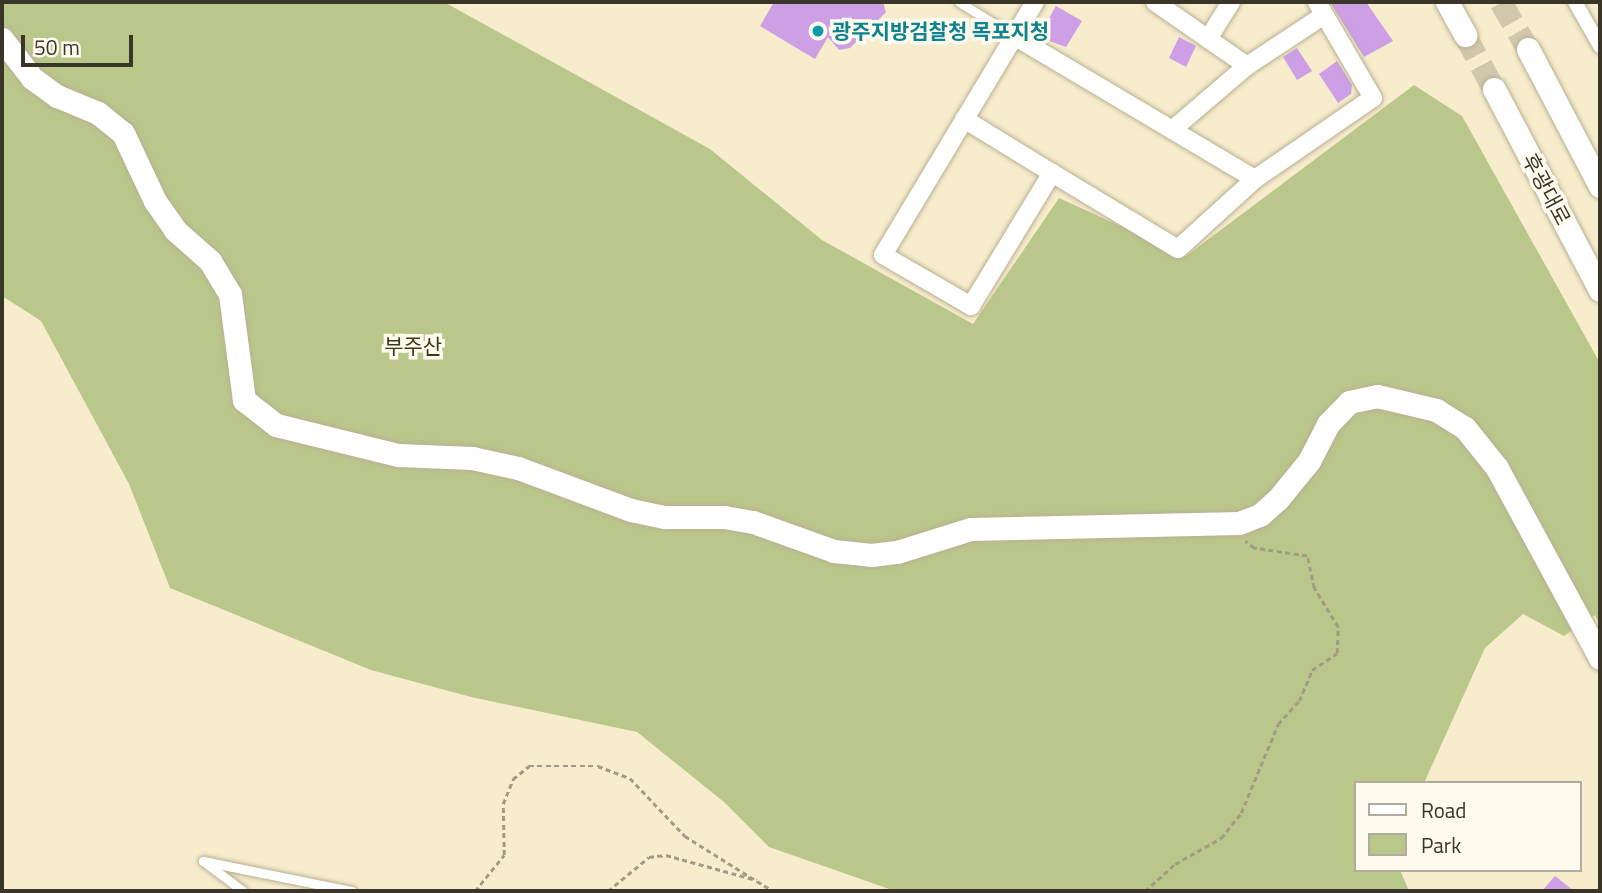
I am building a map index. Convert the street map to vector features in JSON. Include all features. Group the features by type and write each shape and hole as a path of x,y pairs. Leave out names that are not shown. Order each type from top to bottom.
{"street":[{"path":"1034,2 883,255 971,306 1052,173"},
{"path":"1155,2 1247,66"},
{"path":"1208,39 1231,2"},
{"path":"1447,2 1465,35"},
{"path":"1576,2 1600,46"},
{"path":"964,119 1178,249 1255,179 1373,98 1320,8 1172,130"},
{"path":"1014,36 1255,179"},
{"path":"2,39 32,78 57,96 98,113 122,133 155,201 175,230 210,261 230,293 244,400 276,425 398,455 472,458 506,465 631,510 665,517 724,517 753,522 834,551 898,552 971,529 1239,523 1260,514 1278,499 1309,461 1328,424 1349,402 1377,396 1436,410 1465,428 1497,468 1600,658"},
{"path":"1528,49 1600,186"},
{"name":"후광대로","path":"1494,89 1600,290"}],"lane":[{"path":"958,2 1014,36"},
{"path":"243,891 202,861 352,891"}],"path":[{"path":"1144,891 1175,864 1222,838 1241,813 1278,724 1298,701 1312,670 1337,653 1338,627 1314,588 1307,556 1254,548 1239,523"},
{"path":"475,891 504,855 503,804 513,779 529,766 598,766 630,778 685,836 764,882 773,891"},
{"path":"608,891 649,857 666,855 764,882"}],"green space":[{"name":"부주산","path":"2,2 444,2 710,149 822,240 973,324 1059,198 1186,256 1414,85 1462,116 1600,363 1600,625 1595,615 1564,636 1523,614 1485,648 1425,781 1354,781 1354,872 1401,872 1409,891 895,891 769,847 724,802 637,732 471,697 371,670 170,588 129,484 41,321 2,296"}],"building":[{"name":"광주지방검찰청 목포지청","path":"774,2 883,2 886,12 850,48 839,50 828,37 815,59 760,26"},
{"path":"1330,2 1366,2 1393,41 1364,57"},
{"path":"1056,6 1082,21 1066,47 1038,37"},
{"path":"1179,37 1196,46 1186,67 1169,58"},
{"path":"1297,48 1312,71 1297,80 1283,57"},
{"path":"1337,61 1352,85 1351,94 1338,103 1319,74"},
{"path":"1555,876 1574,891 1542,891"}],"tunnel":[{"path":"1501,2 1528,49"},
{"path":"1465,35 1494,89"}],"place":[{"name":"광주지방검찰청 목포지청","path":"818,31"}]}
